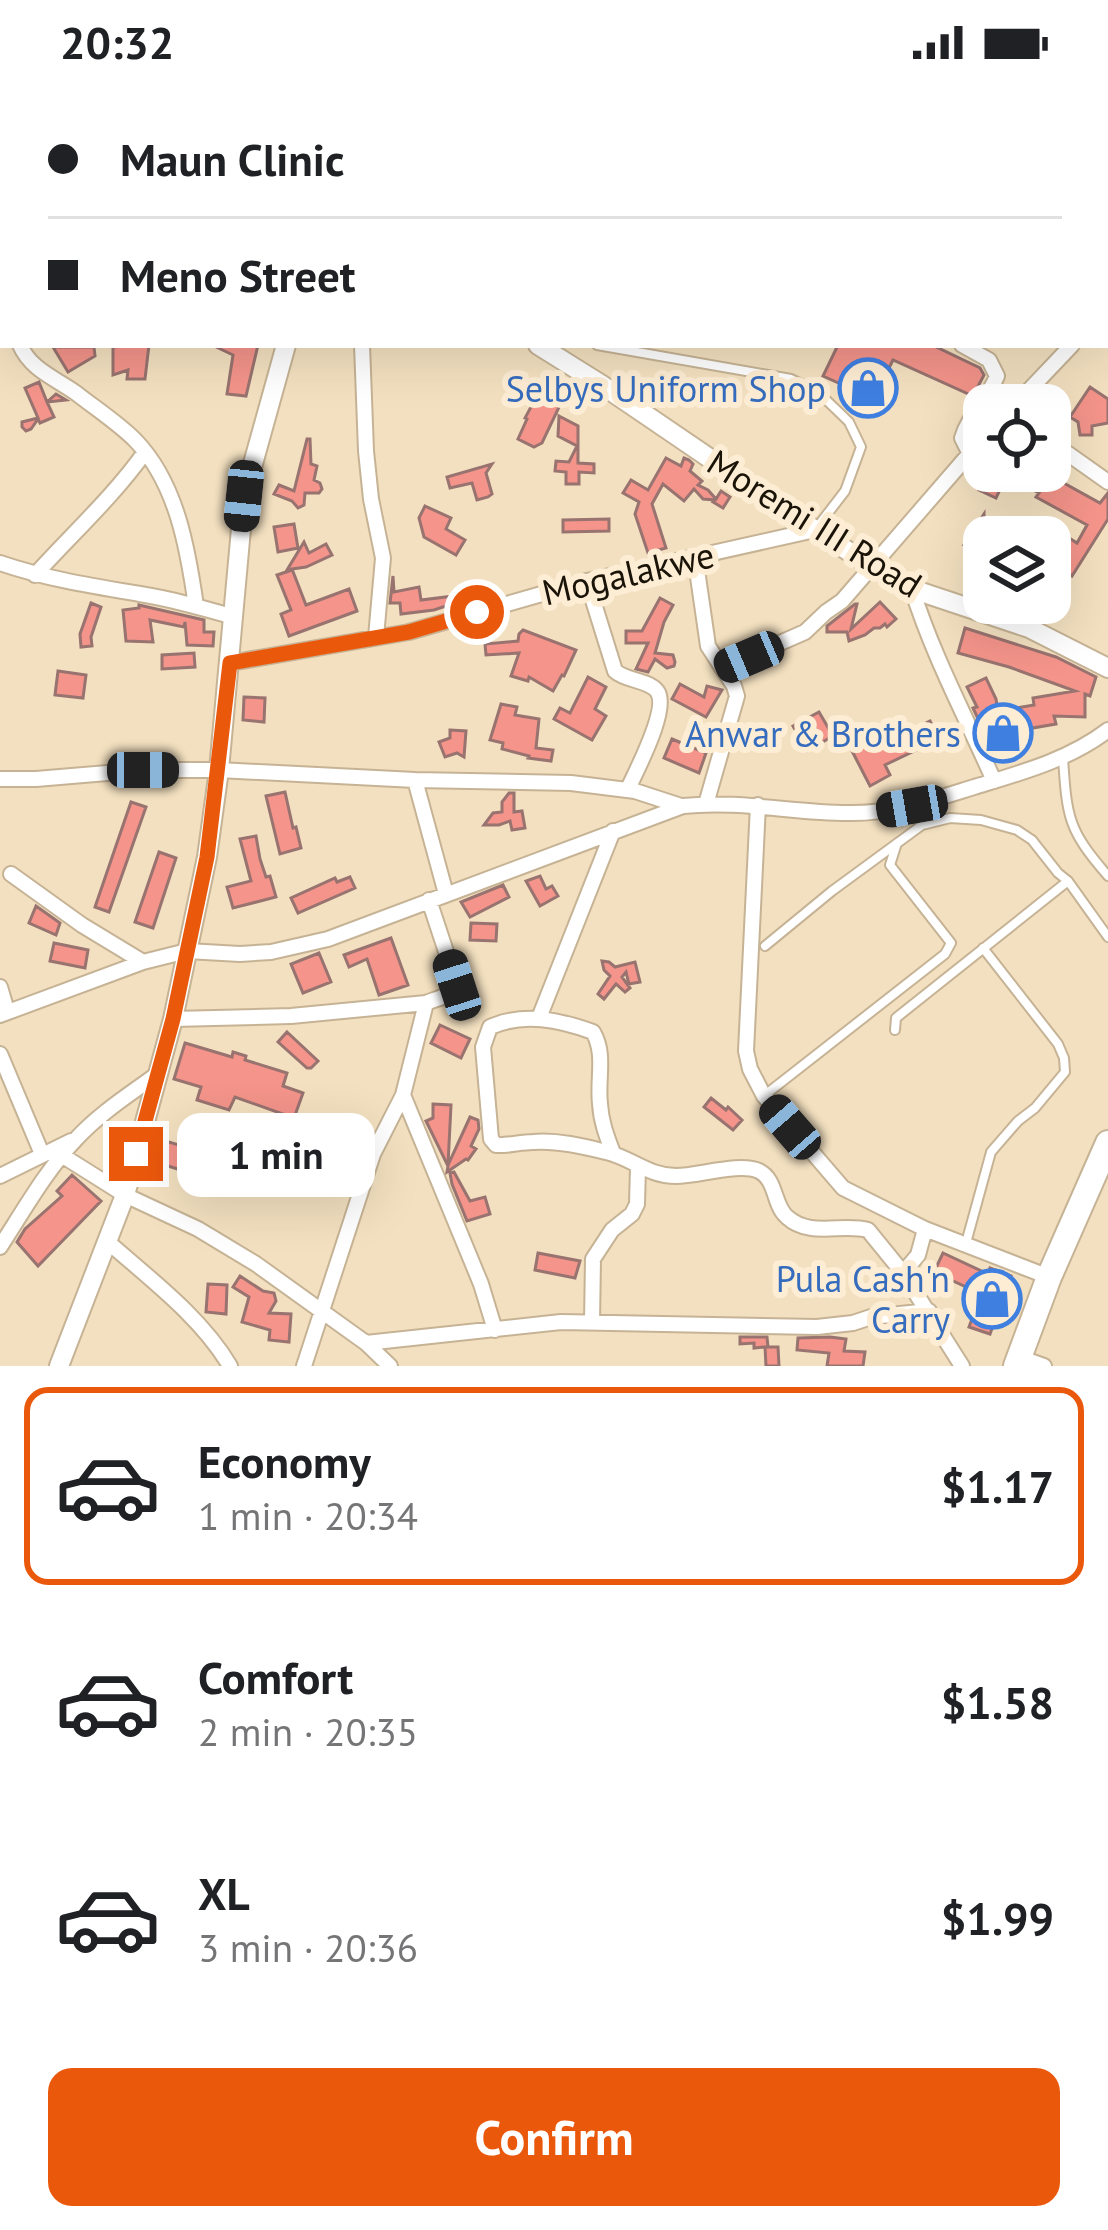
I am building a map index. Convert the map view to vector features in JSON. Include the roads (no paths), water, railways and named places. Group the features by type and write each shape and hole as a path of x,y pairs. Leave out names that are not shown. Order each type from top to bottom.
{"highway":[{"path":"1017,1362 1108,1143"}],"street":[{"path":"22,348 31,364 88,403 145,452 176,509 196,606"},
{"path":"59,1366 125,1195 173,1019 207,857 219,770 244,496 285,348"},
{"path":"362,348 370,499 383,558 376,637"},
{"name":"Moremi III Road","path":"546,348 912,590 1029,628 1108,668"},
{"path":"967,348 988,360 997,376 994,384"},
{"path":"1035,384 1069,348"},
{"path":"34,575 107,501 145,452"},
{"path":"1071,456 1108,482"},
{"path":"723,668 806,632 842,602 963,460"},
{"name":"Mogalakwe","path":"230,663 409,632 587,581 815,530"},
{"path":"695,556 704,633 737,696 706,804"},
{"path":"0,563 34,575 234,617"},
{"path":"587,581 615,671 653,687 661,703 628,789"},
{"path":"912,590 994,781"},
{"path":"0,987 4,1013 143,962 187,951 240,954 328,940 683,806 758,806 847,814 912,806 1063,756 1108,730"},
{"path":"0,779 219,770 572,783 628,789 683,806"},
{"path":"416,780 446,894"},
{"path":"758,806 746,1051 749,1069 764,1096 843,1188 925,1229 1049,1277"},
{"path":"539,1018 613,831"},
{"path":"10,874 143,962"},
{"path":"173,1019 291,1016 427,1003 454,992 457,985 429,900"},
{"path":"304,1366 373,1154 403,1096 427,1003"},
{"path":"613,1154 602,1125 601,1055 596,1036 577,1026 539,1018 505,1020 490,1027 483,1047 492,1141 500,1146 565,1144 613,1154 655,1175 752,1168 763,1172 781,1209 801,1226 868,1230 903,1273 962,1366"},
{"path":"0,1054 42,1154"},
{"path":"0,1247 76,1138 160,1072"},
{"path":"403,1096 481,1284 495,1330"},
{"path":"0,1176 76,1138"},
{"path":"63,1156 125,1195 198,1229 256,1264 366,1343 390,1366"},
{"path":"0,1159 21,1164"},
{"path":"592,1322 593,1258 637,1204 638,1167"},
{"path":"903,1273 918,1255 925,1229"},
{"path":"107,1242 182,1309 230,1366"},
{"path":"366,1343 592,1322 817,1327 929,1311"},
{"path":"1017,1362 1044,1366"}],"lane":[{"path":"616,348 745,369 791,379 818,392 849,422 861,446 845,491 815,530"},
{"path":"1063,756 1070,824 1108,876"},
{"path":"765,946 922,825 950,818 981,820 1032,839 1108,937"},
{"path":"764,1096 945,954 951,943 890,865 898,843"},
{"path":"895,1030 896,1018 1068,880"},
{"path":"966,1244 992,1152 1065,1072 1058,1043 983,948"}],"place":[{"name":"Selbys Uniform Shop","path":"868,388"},
{"name":"Anwar & Brothers","path":"1003,733"},
{"name":"Pula Cash'n Carry","path":"992,1299"}]}
